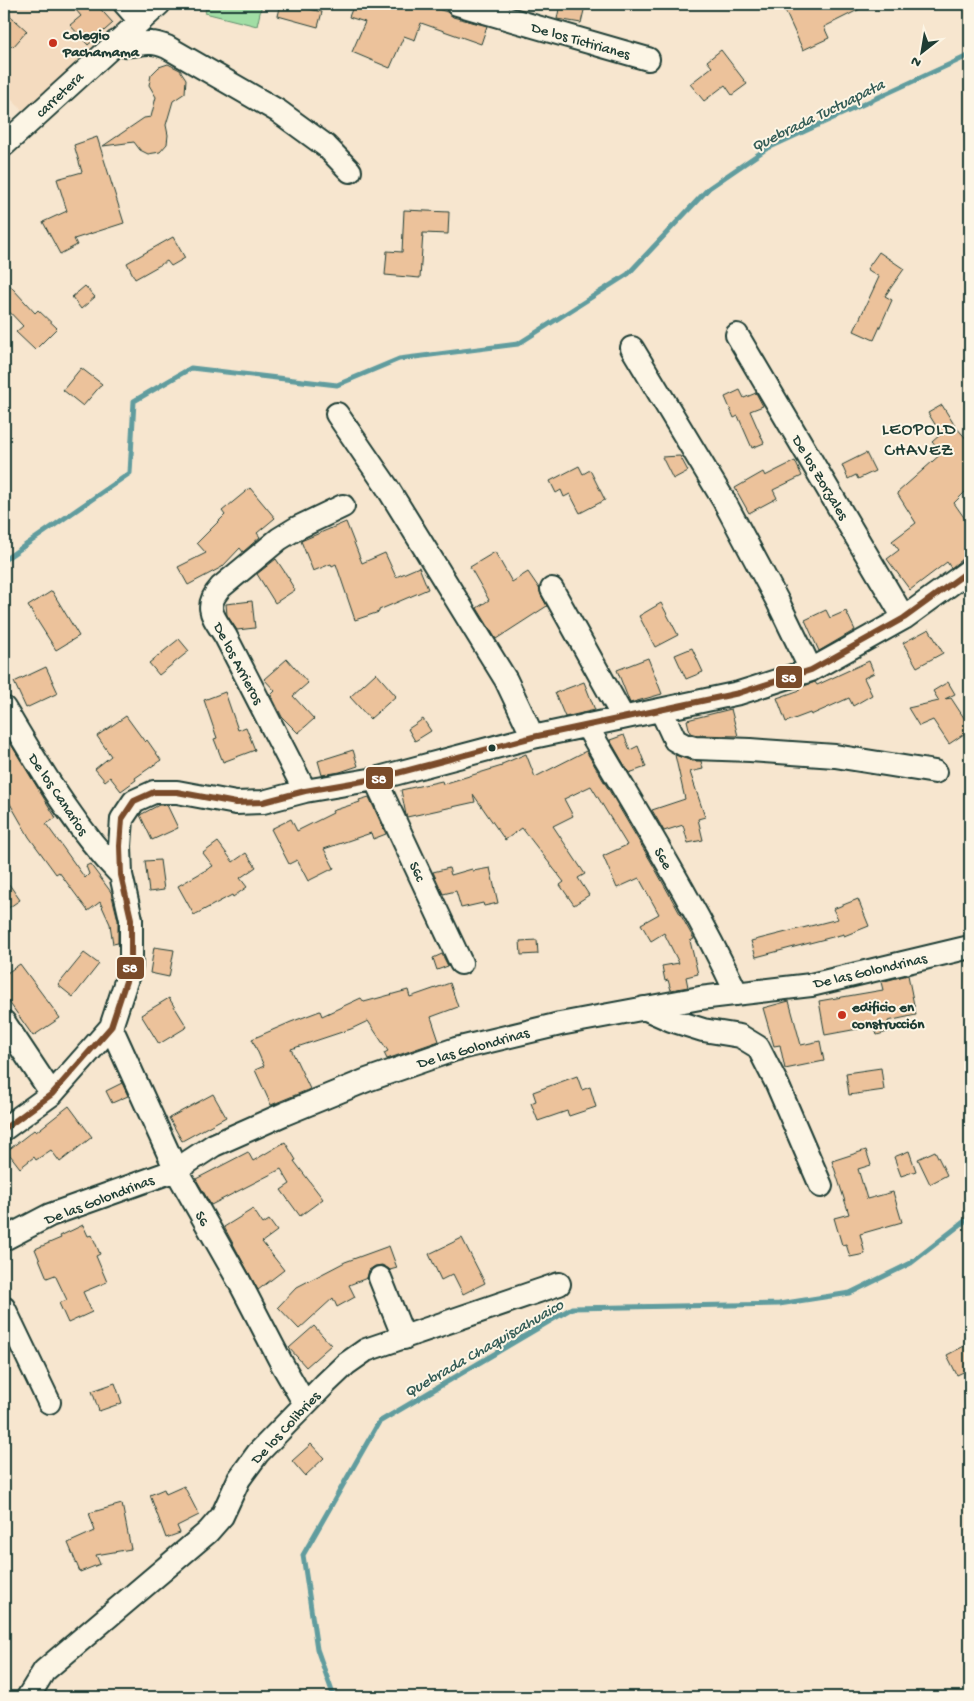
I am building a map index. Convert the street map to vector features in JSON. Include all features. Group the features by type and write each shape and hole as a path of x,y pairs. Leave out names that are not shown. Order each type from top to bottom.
{"street":[{"path":"125,4 140,21"},
{"name":"carretera","path":"4,145 159,4"},
{"name":"De los Tictirianes","path":"457,4 648,59"},
{"path":"116,42 132,46 152,43 167,47 278,111 326,146 350,171"},
{"name":"De los Zorzales","path":"737,336 904,618"},
{"path":"632,348 723,498 778,602 811,670"},
{"path":"338,414 387,487 506,680 533,737"},
{"name":"De los Arrieros","path":"305,791 226,637 211,612 210,604 214,595 221,587 278,539 343,506"},
{"path":"4,1129 52,1094 111,1027 132,966 131,919 122,874 120,846 122,820 134,801 154,792 177,792 236,804 263,802 305,791 375,779 533,737 739,693 811,670 904,618 970,572"},
{"path":"552,589 622,717"},
{"name":"De los Canarios","path":"4,708 43,773 73,817 103,856 122,874"},
{"path":"661,710 675,740 694,748 834,756 935,772"},
{"name":"S6e","path":"586,726 722,961 737,994"},
{"name":"S6c","path":"375,779 461,963"},
{"name":"De las Golondrinas","path":"4,1239 50,1215 176,1170 214,1145 284,1114 368,1080 456,1049 560,1024 644,1008 811,984 970,947"},
{"path":"644,1008 671,1020 703,1030 740,1036 758,1047 821,1186"},
{"path":"4,1022 52,1094"},
{"name":"S6","path":"111,1027 176,1170 239,1281 305,1404"},
{"path":"380,1278 404,1338"},
{"name":"De los Colibries","path":"28,1697 44,1670 208,1532 222,1516 239,1479 258,1453 346,1364 366,1350 560,1284"},
{"path":"4,1308 49,1402"}],"shaded area":[{"name":"Colegio Pachamama","path":"4,4 128,4 121,9 123,19 88,60 26,114 4,92"}],"green space":[{"path":"207,4 262,4 257,26 205,13"}],"building":[{"path":"71,4 96,4 113,23 88,45 70,25 81,16"},
{"path":"281,4 322,12 318,27 278,16"},
{"path":"354,4 422,4 447,12 453,17 487,26 481,44 421,23 415,40 404,36 390,68 352,52 365,22 349,17"},
{"path":"560,4 585,6 581,23 557,19"},
{"path":"782,4 870,4 824,27 829,38 803,50"},
{"path":"4,10 27,31 13,47 4,38"},
{"path":"721,50 747,84 732,95 725,85 704,101 690,84 712,67 707,61"},
{"path":"168,64 180,70 186,79 185,93 173,101 166,125 167,144 160,152 148,154 140,150 134,142 103,146 144,118 151,117 156,97 149,85 151,75 159,67"},
{"path":"97,137 124,223 74,239 77,245 60,254 43,222 67,211 57,179 82,172 74,145"},
{"path":"404,210 449,212 448,234 423,233 420,278 385,275 387,251 402,252"},
{"path":"173,237 185,258 171,266 167,261 135,279 127,263"},
{"path":"879,252 904,269 885,296 892,300 874,340 854,331 879,277 867,269"},
{"path":"4,279 35,313 38,310 57,328 35,350 16,332 23,326 4,306"},
{"path":"85,286 95,297 81,309 72,297"},
{"path":"81,368 102,384 83,406 63,390"},
{"path":"740,390 744,398 756,393 763,406 750,411 764,443 752,448 738,416 734,418 725,397"},
{"path":"942,405 955,426 970,443 970,487 954,503 970,526 970,557 962,559 951,568 947,562 910,590 887,559 899,550 892,541 916,523 897,493 942,453 932,442 941,434 928,413"},
{"path":"866,453 875,471 858,479 856,475 848,479 842,465"},
{"path":"680,456 688,471 673,479 662,457"},
{"path":"795,461 802,476 773,490 777,498 749,513 735,488 763,472 765,476"},
{"path":"579,466 583,474 590,470 605,500 580,513 570,494 564,497 561,490 556,493 550,481"},
{"path":"250,488 275,518 257,533 260,537 243,552 240,548 222,567 188,585 178,567 206,553 197,543 225,515 222,511"},
{"path":"346,522 362,563 385,553 396,577 419,567 428,589 379,610 379,612 355,620 336,564 313,571 301,541"},
{"path":"495,552 512,582 528,572 539,588 547,606 496,639 477,608 489,600 470,567"},
{"path":"276,559 295,590 275,603 257,574"},
{"path":"52,591 79,636 56,650 28,606"},
{"path":"252,601 255,628 237,630 227,615 226,604"},
{"path":"661,603 678,635 655,647 639,616"},
{"path":"826,610 830,618 846,611 855,630 819,651 805,620"},
{"path":"929,629 943,653 917,667 903,643"},
{"path":"179,639 189,651 159,675 149,663"},
{"path":"692,648 703,672 686,679 675,655"},
{"path":"648,658 662,694 630,703 617,670"},
{"path":"287,659 308,683 293,696 314,719 298,733 282,717 271,695 275,691 264,679"},
{"path":"869,661 874,673 864,678 872,695 853,706 849,698 811,715 810,713 786,722 777,698 800,690 799,688 815,682 817,685"},
{"path":"46,667 58,693 26,708 14,682"},
{"path":"376,673 396,696 370,719 350,697"},
{"path":"584,682 595,710 565,717 555,693"},
{"path":"948,682 955,694 945,699 951,698 970,727 970,730 949,744 933,720 919,726 908,708 939,701 933,691"},
{"path":"225,692 238,730 246,727 255,750 223,762 214,739 217,738 204,700"},
{"path":"731,709 738,736 697,735 690,733 687,720"},
{"path":"126,716 161,760 135,778 136,780 121,791 110,777 105,781 95,769 111,756 97,736"},
{"path":"423,719 431,731 415,741 408,729"},
{"path":"4,733 56,818 46,824 85,878 89,874 86,866 90,864 111,892 118,920 118,943 113,944 110,924 100,902 88,911 59,872 56,874 29,837 9,802 4,805"},
{"path":"624,735 630,750 638,746 646,767 629,773 610,740"},
{"path":"353,750 358,766 322,775 318,761"},
{"path":"586,751 694,939 690,941 698,974 686,977 688,987 671,990 668,980 665,981 662,966 679,963 664,933 651,941 641,924 659,914 639,878 617,888 603,856 627,845 591,786 564,799 573,816 553,826 585,874 578,878 589,895 574,905 560,885 564,882 522,828 505,840 473,794 475,802 407,817 406,815 401,790 442,781 443,784 502,766 502,764 526,754 535,777"},
{"path":"675,755 692,761 701,761 703,769 690,772 705,817 698,819 703,840 688,843 683,825 664,831 652,810 685,799"},
{"path":"369,797 386,834 373,839 371,833 324,849 334,868 308,881 297,860 289,864 271,829 291,819 297,831 333,813 332,811"},
{"path":"159,805 167,805 178,828 152,840 140,815"},
{"path":"218,842 233,862 246,853 256,867 240,878 247,887 233,897 232,895 194,915 178,886 213,866 203,853"},
{"path":"160,860 164,890 149,892 145,861"},
{"path":"449,868 451,875 472,869 473,871 490,868 498,903 484,906 483,903 461,908 456,891 443,894 433,872"},
{"path":"4,877 20,900 4,911"},
{"path":"858,899 869,926 844,936 844,934 756,957 751,941 838,919 833,909"},
{"path":"537,940 538,954 521,955 520,941"},
{"path":"154,947 174,950 169,977 150,973"},
{"path":"84,953 99,964 73,997 58,985"},
{"path":"442,954 448,966 437,970 433,958"},
{"path":"20,964 60,1018 33,1036 4,995 4,975"},
{"path":"908,975 916,1015 888,1021 891,1031 877,1035 874,1026 825,1035 819,1001 883,990 881,982"},
{"path":"450,983 458,1007 431,1017 439,1041 387,1059 384,1053 388,1051 368,1021 351,1029 291,1049 310,1089 271,1105 255,1070 264,1066 252,1039 320,1011 322,1016 361,998 364,1002 408,990 410,997"},
{"path":"169,998 187,1027 159,1044 141,1015"},
{"path":"789,1001 801,1045 820,1041 824,1061 785,1069 780,1045 774,1046 763,1008"},
{"name":"edificio en construcción","path":"881,1068 884,1090 849,1095 846,1073"},
{"path":"577,1076 582,1090 590,1087 596,1107 569,1116 567,1111 538,1121 531,1103 536,1101 533,1092"},
{"path":"122,1083 128,1096 112,1103 106,1091"},
{"path":"213,1094 226,1117 182,1141 169,1118"},
{"path":"69,1106 92,1137 60,1162 51,1150 36,1160 34,1157 20,1168 7,1151 34,1130 36,1132"},
{"path":"285,1142 296,1160 294,1161 323,1199 300,1216 281,1190 290,1184 281,1169 211,1205 196,1179 248,1152 253,1161"},
{"path":"866,1150 871,1165 858,1169 867,1199 893,1192 902,1222 860,1234 865,1254 850,1257 846,1244 842,1245 834,1218 849,1214 832,1161"},
{"path":"909,1151 916,1171 901,1176 894,1157"},
{"path":"935,1151 947,1175 930,1184 918,1159"},
{"path":"253,1209 263,1224 269,1220 277,1231 262,1242 284,1270 258,1290 224,1227"},
{"path":"83,1225 88,1236 92,1235 100,1254 96,1256 107,1282 83,1292 92,1312 68,1323 59,1303 67,1300 55,1275 47,1278 35,1249 61,1238 60,1236"},
{"path":"462,1238 485,1283 463,1294 453,1274 441,1280 429,1254"},
{"path":"389,1246 397,1268 390,1270 382,1265 375,1266 369,1270 367,1278 349,1285 355,1297 337,1307 333,1298 299,1329 278,1307 297,1287 345,1262"},
{"path":"314,1326 331,1345 306,1367 289,1348"},
{"path":"970,1343 970,1369 957,1375 947,1355"},
{"path":"115,1383 122,1403 99,1411 92,1391"},
{"path":"311,1444 324,1458 305,1476 292,1461"},
{"path":"184,1486 199,1515 177,1526 180,1533 166,1538 150,1495 164,1489 166,1494"},
{"path":"122,1504 131,1549 96,1555 100,1564 80,1572 68,1543 95,1531 89,1513"}],"waterway":[{"name":"Quebrada Tuctuapata","path":"4,560 130,473 134,401 191,368 337,385 399,359 518,344 628,274 709,188 766,149 970,55"},
{"name":"Quebrada Chaquiscahuaico","path":"334,1697 317,1649 303,1555 379,1422 572,1308 779,1304 850,1293 911,1263 970,1217"}],"transit line":[{"name":"58","path":"4,1129 52,1094 111,1027 131,966 131,919 121,875 120,846 122,819 134,801 154,792 177,792 236,803 263,802 305,791 375,779 533,737 739,693 811,670 904,618 970,570"}],"place":[{"name":"Colegio Pachamama","path":"53,43"},
{"name":"edificio en construcción","path":"842,1015"}],"district":[{"name":"LEOPOLD CHAVEZ","path":"919,438"}]}
